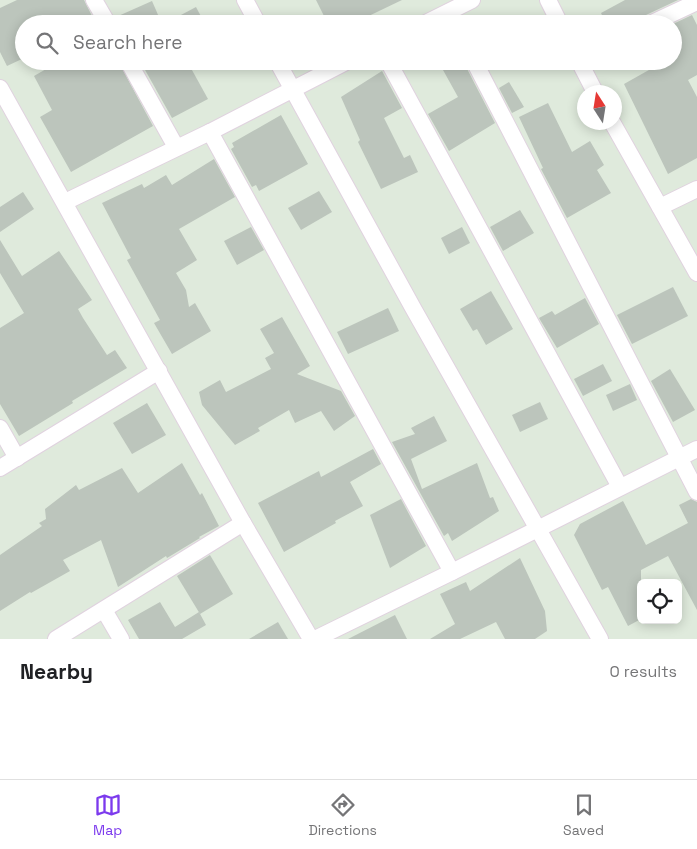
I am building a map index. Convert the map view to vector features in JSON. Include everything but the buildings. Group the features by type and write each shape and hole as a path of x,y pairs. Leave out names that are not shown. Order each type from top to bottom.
{"street":[{"path":"94,0 103,15"},
{"path":"245,0 253,15"},
{"path":"455,15 472,0"},
{"path":"548,0 556,15"},
{"path":"669,15 697,2"},
{"path":"133,70 176,147"},
{"path":"282,70 413,308 600,639"},
{"path":"65,202 210,132 330,70"},
{"path":"393,70 620,487"},
{"path":"479,70 697,492"},
{"path":"584,70 592,85"},
{"path":"0,88 159,371 242,524 311,639"},
{"path":"616,130 697,273"},
{"path":"210,132 452,572"},
{"path":"660,208 697,189"},
{"path":"0,468 159,371"},
{"path":"0,428 17,458"},
{"path":"314,639 697,449"},
{"path":"56,639 242,524"},
{"path":"104,610 121,639"}]}
